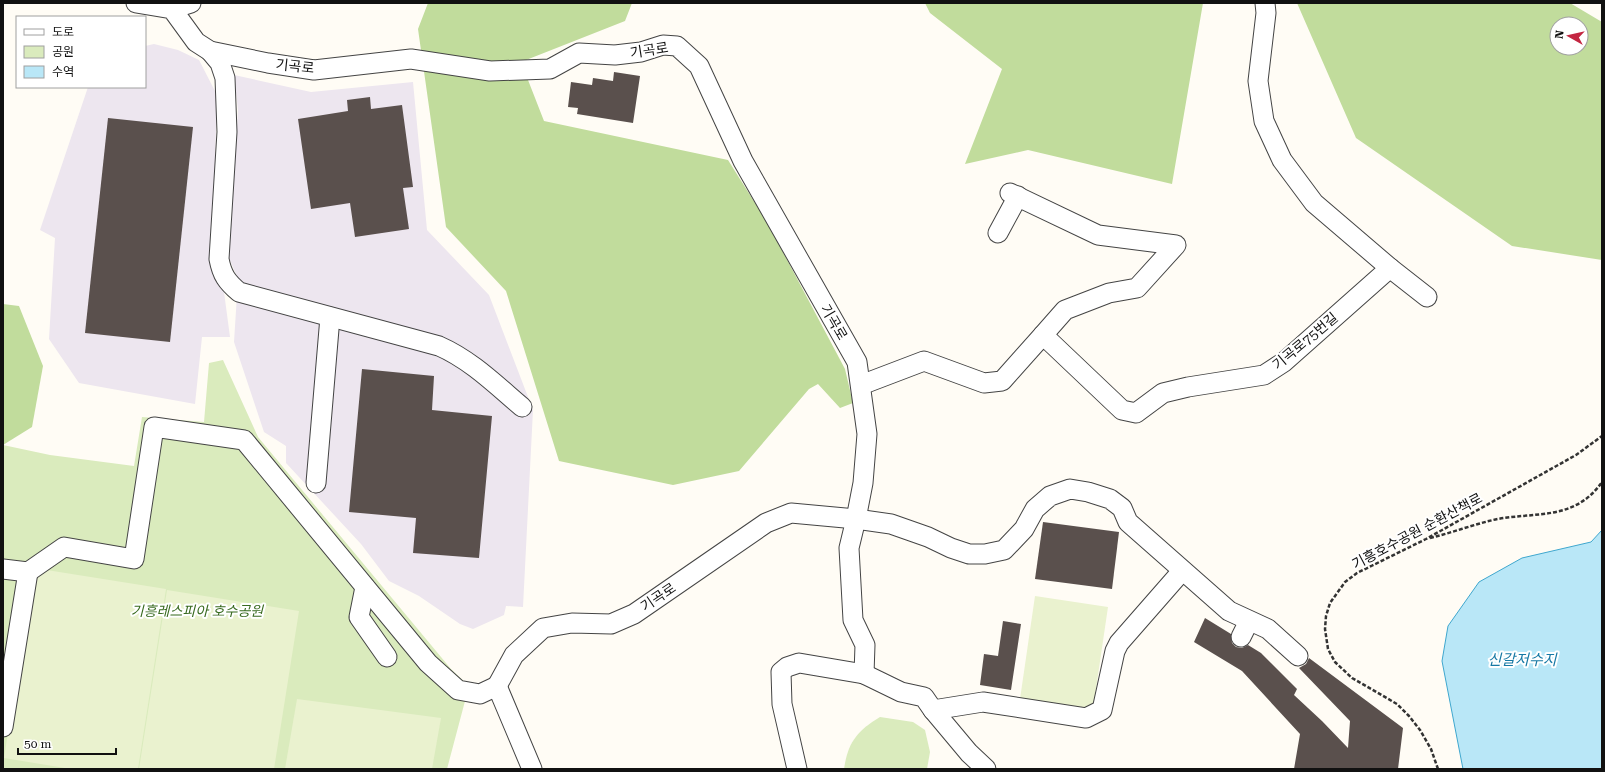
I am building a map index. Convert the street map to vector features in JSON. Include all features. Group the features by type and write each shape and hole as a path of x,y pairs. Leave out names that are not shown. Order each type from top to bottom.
{"street":[{"path":"136,3 172,9 191,3"},
{"path":"1265,3 1266,12 1258,81 1264,121 1282,160 1314,203 1390,268 1427,297"},
{"name":"기곡로","path":"172,9 196,42 210,51 268,63 314,70 411,59 490,71 550,69 579,53 614,55 641,52 662,45 677,46 700,66 743,161 857,362 867,434 863,483 849,548 853,620 865,645 864,674"},
{"path":"210,51 220,64 224,78 227,126 219,256 221,271 227,282 239,292 439,346 470,363 522,407"},
{"path":"861,384 924,361 984,383 1002,381 1065,310 1109,293 1137,288 1176,245 1098,235 1014,194 998,233"},
{"name":"기곡로75번길","path":"1043,335 1122,410 1136,413 1163,393 1188,387 1264,375 1284,362 1390,268"},
{"path":"316,483 330,317"},
{"path":"3,569 28,572 64,547 134,559 154,427 244,440 428,663 458,690 480,694 497,686 532,769"},
{"path":"856,519 891,524 969,554 985,554 1004,550 1024,529 1035,509 1050,496 1070,489 1088,492 1110,500 1122,508 1128,522 1229,611 1245,629 1268,629 1298,656"},
{"name":"기곡로","path":"497,686 514,655 543,628 572,623 611,624 634,614 766,523 791,513 856,519"},
{"path":"933,710 983,702 1086,718 1102,710 1115,651 1119,643 1182,571"},
{"path":"3,726 28,572"},
{"path":"365,587 359,617 387,658"},
{"path":"797,769 782,704 781,672 787,667 799,662 864,674 900,692 924,697 969,753 986,769"}],"path":[{"name":"기흥호수공원 순환산책로","path":"1438,769 1431,749 1410,716 1397,704 1352,678 1335,662 1328,649 1325,629 1326,616 1330,603 1345,582 1357,573 1426,539 1576,455 1602,436"},
{"path":"1426,539 1494,520 1560,512 1574,507 1585,500 1602,482"}],"shaded area":[{"path":"154,44 178,50 199,60 217,95 212,268 224,292 230,337 202,337 195,404 79,383 49,339 55,238 40,230 88,88 146,88 146,46"},
{"path":"234,75 311,92 413,82 427,230 489,295 533,410 523,607 506,606 504,615 473,629 460,624 419,596 389,581 361,544 286,463 286,446 264,432 234,342 238,279 229,258 238,110"}],"green space":[{"path":"428,3 632,3 625,21 521,62 544,121 728,160 767,222 845,369 853,403 840,408 818,384 809,389 739,471 673,485 559,461 506,291 446,227 418,29"},
{"path":"925,3 1203,3 1172,184 1028,150 965,164 1002,69 930,13"},
{"path":"1297,3 1570,3 1602,22 1602,260 1512,246 1356,138"},
{"path":"3,304 19,306 43,366 32,427 3,445"},
{"name":"기흥레스피아 호수공원","path":"223,360 258,437 451,669 469,686 447,769 3,769 3,445 50,455 134,466 142,417 204,422 209,363"},
{"path":"34,568 166,589 138,769 71,769 4,758"},
{"path":"167,590 299,611 274,769 139,769"},
{"path":"1035,596 1108,607 1093,709 1020,699"},
{"path":"297,699 441,718 432,769 285,769"},
{"path":"880,717 913,722 925,730 930,752 927,769 844,769 848,751 855,738 865,727"}],"water":[{"name":"신갈저수지","path":"1602,530 1602,769 1463,769 1442,661 1448,626 1479,582 1522,558 1591,542"}],"building":[{"path":"614,72 640,76 633,123 577,114 578,108 568,107 571,82 592,85 593,78 613,81"},
{"path":"370,97 371,109 402,105 413,187 403,188 409,229 355,237 350,203 311,209 298,119 348,111 347,100"},
{"path":"108,118 193,127 170,342 85,333"},
{"path":"362,369 434,376 432,410 492,416 479,558 413,553 416,518 349,512"},
{"path":"1043,522 1119,532 1112,589 1035,579"},
{"path":"1205,618 1231,634 1232,643 1236,647 1242,648 1248,645 1261,653 1297,689 1294,695 1348,748 1350,721 1299,668 1306,664 1309,658 1403,728 1398,769 1294,769 1300,734 1242,671 1194,642"},
{"path":"1003,621 1021,624 1011,690 980,685 984,654 998,656"}]}
